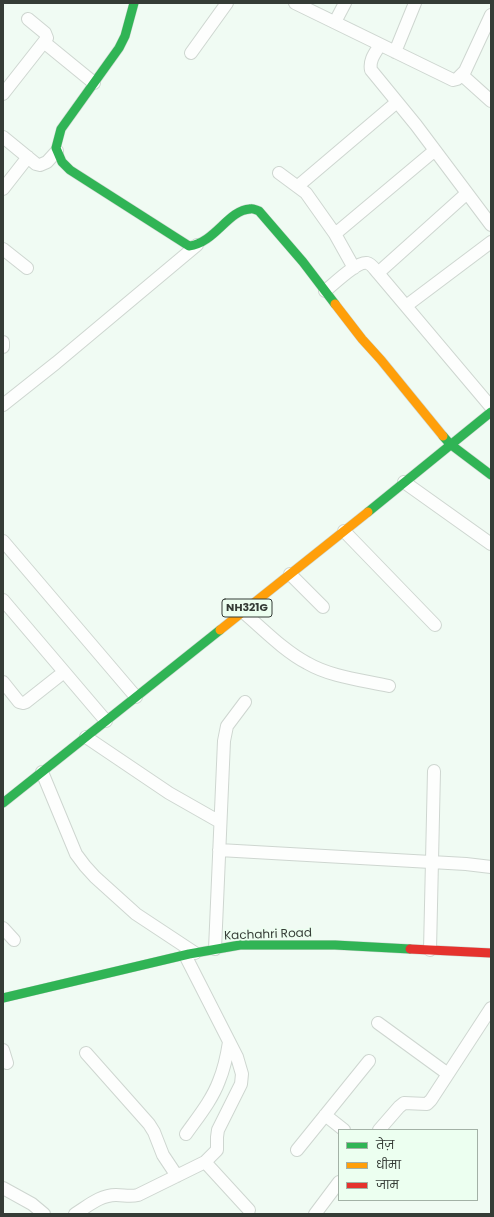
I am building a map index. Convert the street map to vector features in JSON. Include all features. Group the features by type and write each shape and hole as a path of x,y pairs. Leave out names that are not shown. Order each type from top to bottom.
{"main road":[{"path":"134,3 125,36 119,48 61,129 57,142 57,151 58,156 65,166 89,183 189,246 196,245 242,210 247,208 256,209 295,252 344,314 362,340 386,366 450,444 491,475"},
{"name":"NH321G","path":"3,803 491,412"},
{"name":"Kachahri Road","path":"3,998 190,954 240,945 335,945 491,953"}],"street":[{"path":"191,53 227,3"},
{"path":"295,3 448,79 453,80 462,75 490,21"},
{"path":"335,22 345,3"},
{"path":"395,52 415,3"},
{"path":"3,94 45,43 47,36 45,33 28,19"},
{"path":"45,43 94,83"},
{"path":"380,44 371,60 371,70 491,225"},
{"path":"462,75 491,101"},
{"path":"298,186 397,102"},
{"path":"3,137 36,164 43,165 57,151"},
{"path":"335,234 434,151"},
{"path":"3,189 28,157"},
{"path":"279,173 298,186 310,200 335,234 354,268"},
{"path":"378,273 466,194"},
{"path":"3,405 56,363 196,245"},
{"path":"406,306 489,247"},
{"path":"3,249 27,268"},
{"path":"325,291 354,268 362,263 368,263 491,408"},
{"path":"3,342 3,347"},
{"path":"404,482 491,544"},
{"path":"344,531 436,625"},
{"path":"3,541 136,697"},
{"path":"290,574 323,607"},
{"path":"3,600 106,721"},
{"path":"243,612 291,652 310,665 332,673 389,686"},
{"path":"3,682 19,702 23,703 64,672"},
{"path":"216,949 220,822 225,732 227,726 245,702"},
{"path":"86,737 169,793 220,822"},
{"path":"430,950 434,771"},
{"path":"42,772 76,854 85,866 136,914 190,954 241,1067 242,1078 241,1084 218,1130 217,1150 205,1162 138,1195 101,1197 75,1214"},
{"path":"219,850 466,864 491,867"},
{"path":"3,928 14,940"},
{"path":"380,1129 399,1107 404,1104 427,1104 491,1008"},
{"path":"378,1023 448,1074"},
{"path":"186,1134 219,1082 229,1042"},
{"path":"3,1050 7,1063"},
{"path":"86,1053 149,1124 163,1154 177,1176"},
{"path":"297,1150 369,1061"},
{"path":"325,1115 343,1129"},
{"path":"205,1162 249,1210"},
{"path":"321,1212 338,1184"},
{"path":"3,1188 32,1204 44,1214"}],"traffic: fast":[{"path":"134,3 125,36 119,48 61,129 56,148 62,162 70,170 189,246 198,244 206,239 228,220 242,211 252,209 259,211 303,262 335,304"},
{"path":"368,512 491,412"},
{"path":"443,436 450,444 491,475"},
{"path":"3,803 220,630"},
{"path":"3,998 189,954 240,945 335,945 410,949"}],"traffic: slow":[{"path":"335,304 362,339 443,436"},
{"path":"220,630 368,512"}],"traffic: jam":[{"path":"410,949 491,953"}]}
